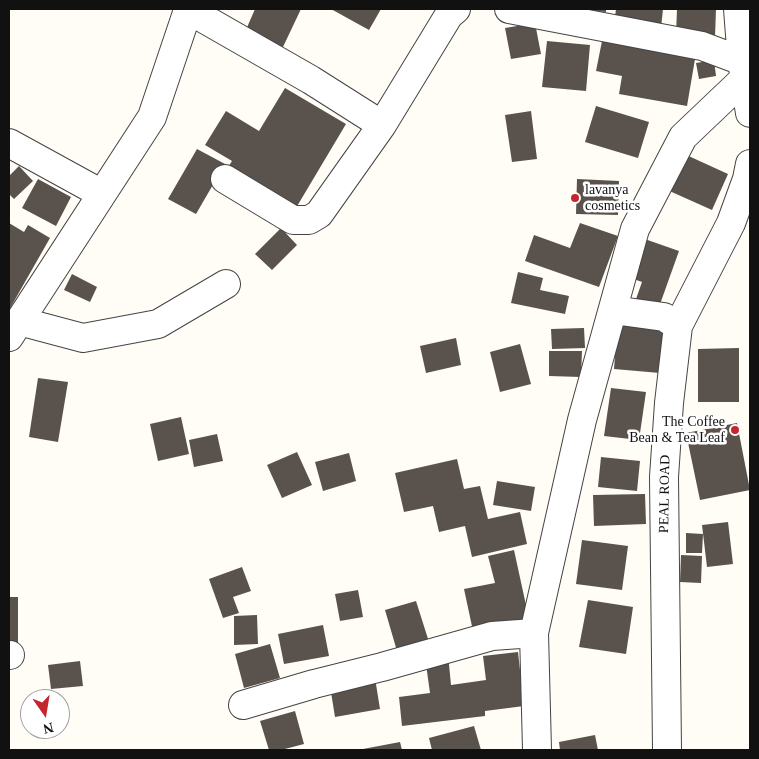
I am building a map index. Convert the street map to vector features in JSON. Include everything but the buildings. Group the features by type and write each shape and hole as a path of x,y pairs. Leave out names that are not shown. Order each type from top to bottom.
{"street":[{"path":"226,284 158,324 83,338 14,329 152,117 188,9 311,80 382,125"},
{"path":"225,179 292,220 310,220 319,214 382,125 449,15 456,9"},
{"path":"509,9 702,46 744,69"},
{"path":"738,9 750,113"},
{"path":"537,750 534,633 582,420 635,229 682,137 744,69"},
{"path":"9,143 102,194"},
{"name":"PEAL ROAD","path":"667,750 664,477 669,403 678,326 731,223 747,179 750,164"},
{"path":"613,310 664,317 678,326"},
{"path":"243,705 492,636 534,633"}],"place":[{"name":"lavanya cosmetics","path":"575,198"},
{"name":"The Coffee Bean & Tea Leaf","path":"735,430"}]}
